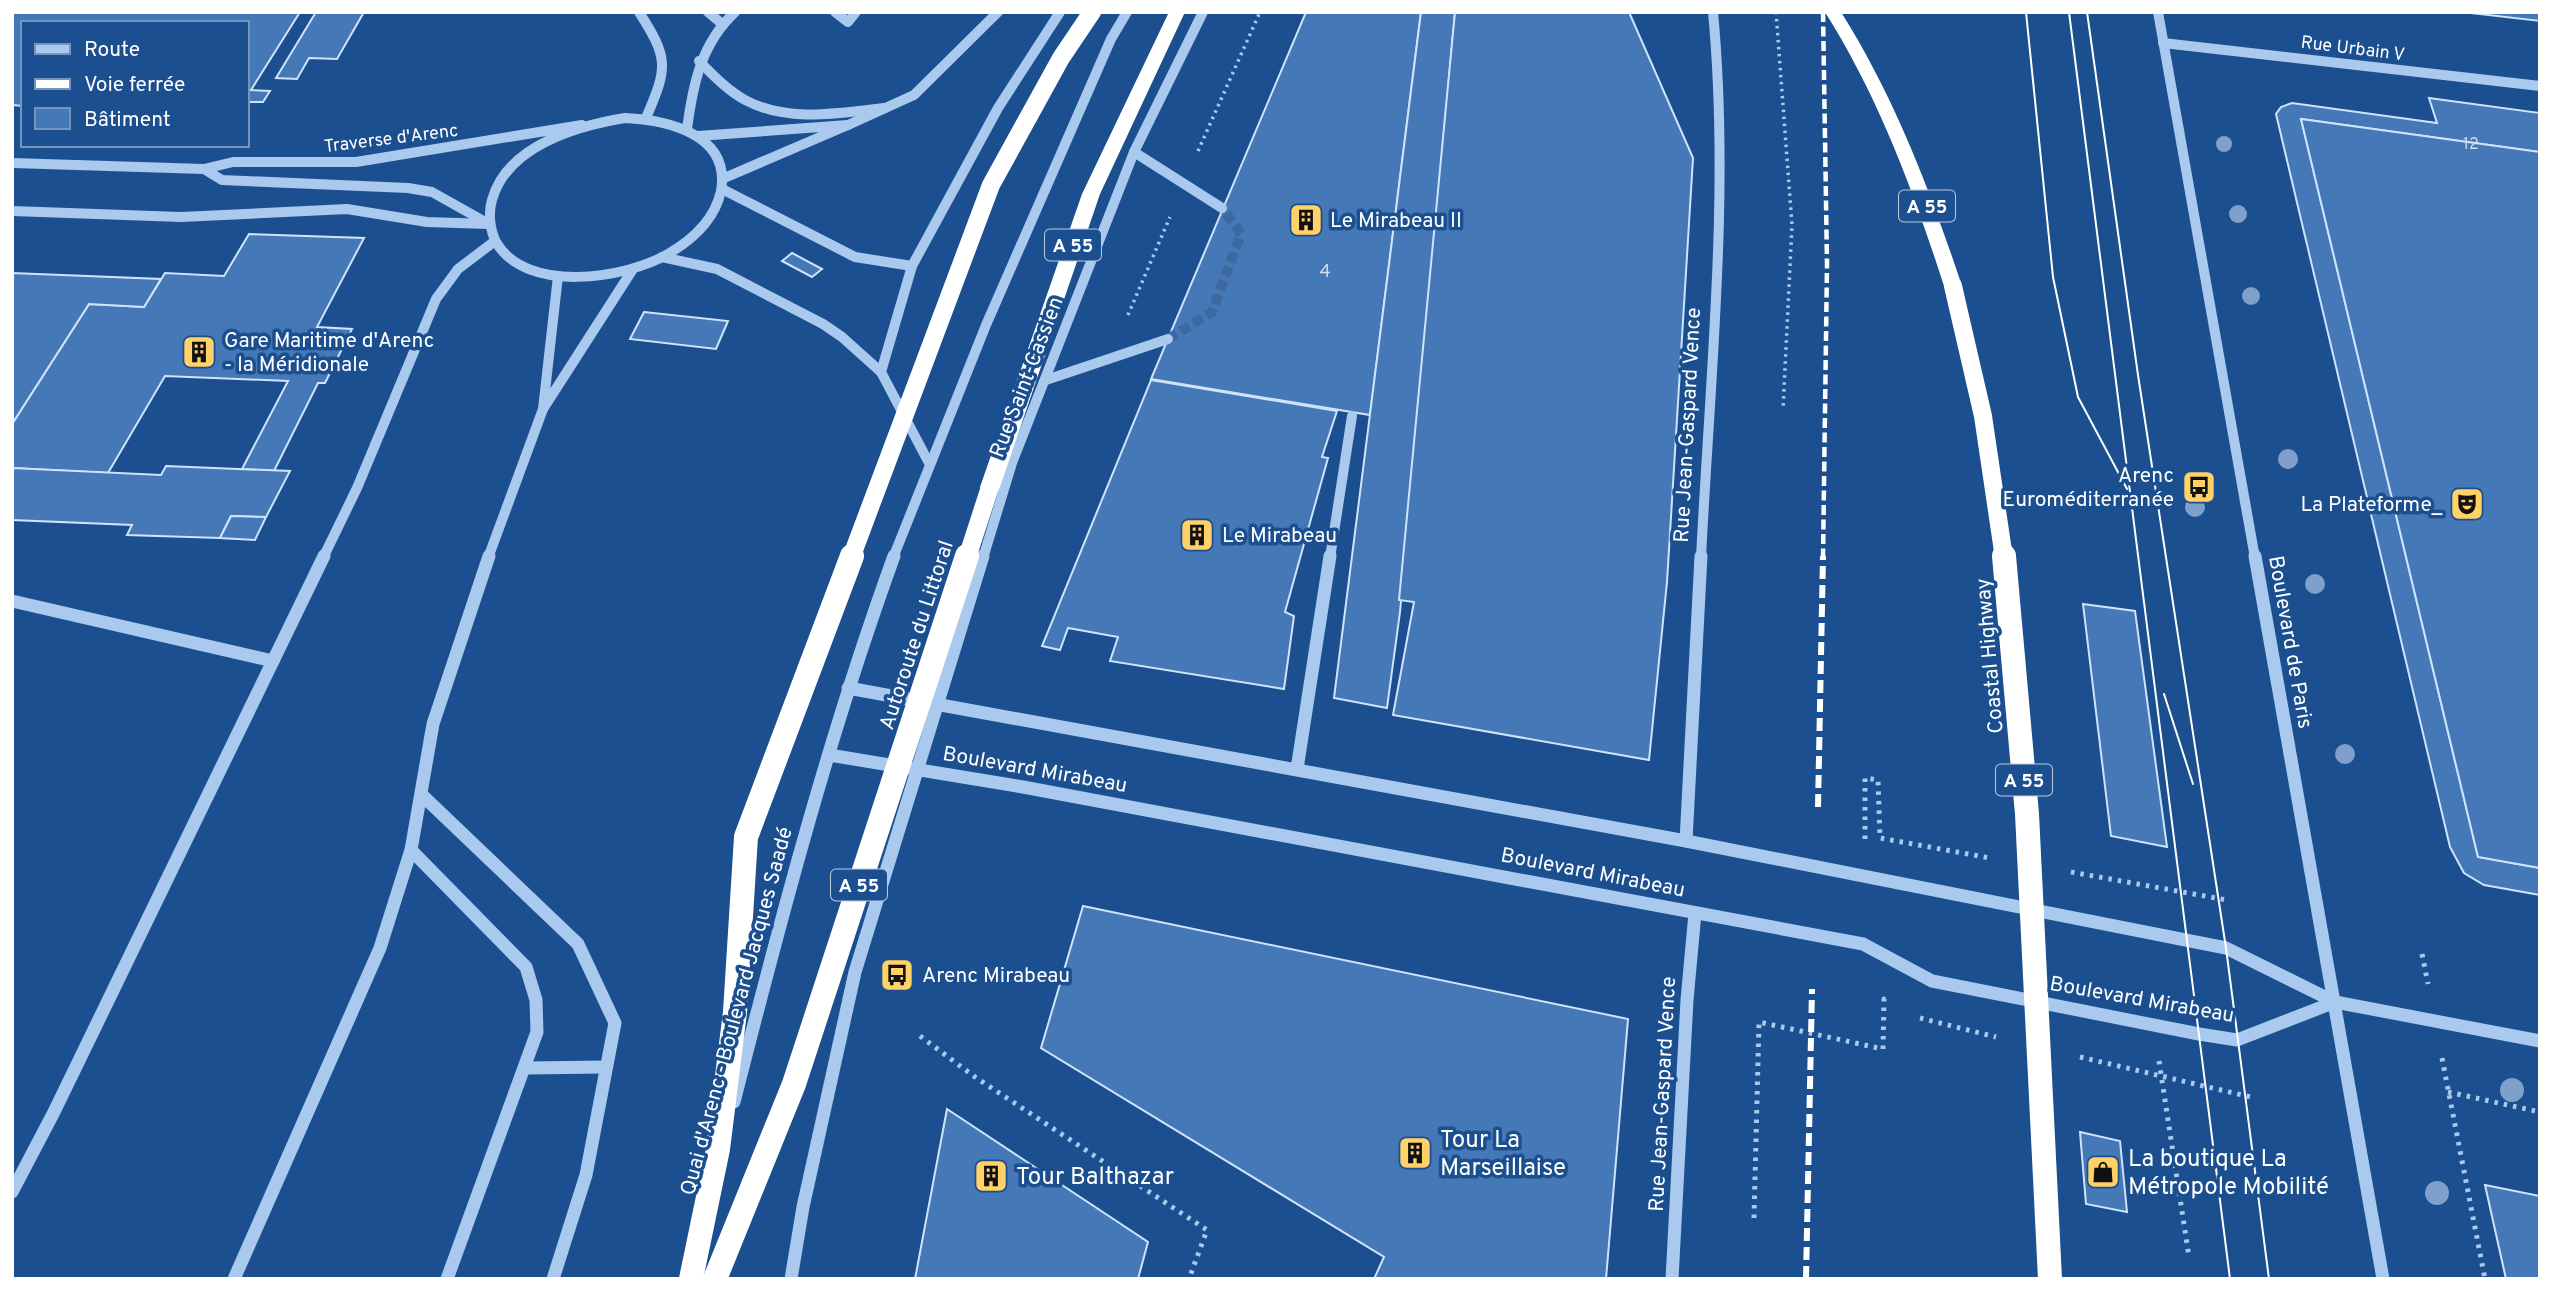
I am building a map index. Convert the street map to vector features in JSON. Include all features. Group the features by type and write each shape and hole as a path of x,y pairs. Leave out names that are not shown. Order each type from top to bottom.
{"highway":[{"path":"689,1279 718,1149 735,1012 746,836 990,186 1060,58 1092,12"},
{"name":"Autoroute du Littoral","path":"715,1279 794,1084 990,486 1091,194 1177,12"},
{"name":"Coastal Highway","path":"1833,12 1896,129 1922,189 1973,357 1996,489 2017,665 2043,1053 2050,1279"}],"street":[{"path":"639,12 662,48 664,75 646,118"},
{"path":"708,12 721,23"},
{"path":"687,129 699,61 721,23 735,12"},
{"path":"835,12 848,22 856,12"},
{"path":"722,184 914,95 998,12"},
{"path":"881,372 912,266 998,108 1060,12"},
{"path":"829,755 848,688 929,463 986,321 1111,39 1126,12"},
{"name":"Rue Saint-Cassien","path":"917,770 1012,463 1134,152 1203,12"},
{"name":"Rue Jean-Gaspard Vence","path":"1686,841 1721,163 1720,87 1713,12"},
{"name":"Boulevard de Paris","path":"2158,12 2383,1279"},
{"name":"Rue Urbain V","path":"2163,43 2540,86"},
{"path":"699,61 746,101 775,112 816,115 885,108"},
{"path":"646,118 687,129 698,135 716,155 722,184 712,214 698,229 662,257 633,269 595,277 558,276 531,269 509,257 495,241 489,224 491,201 510,170 523,156 550,138 582,125 603,120 646,118"},
{"name":"Traverse d'Arenc","path":"12,163 204,169 233,162 356,162 582,125"},
{"path":"698,135 848,125"},
{"path":"1134,152 1222,208"},
{"path":"262,181 331,163"},
{"name":"Traverse d'Arenc","path":"204,169 222,180 385,186 432,192 489,224"},
{"path":"722,184 855,257 912,266"},
{"path":"12,211 181,218 347,209 427,222 489,224"},
{"path":"12,1192 60,1100 357,488 436,299 458,269 495,241"},
{"path":"662,257 717,269 823,324 881,372 929,463"},
{"path":"234,1279 380,948 411,850 423,796 433,724 474,596 543,409 633,269"},
{"path":"543,409 558,276"},
{"path":"1046,380 1168,339"},
{"path":"1297,769 1352,416"},
{"path":"12,601 273,661"},
{"path":"848,688 1686,841 2227,948 2335,1002 2540,1041"},
{"name":"Quai d'Arenc - Boulevard Jacques Saadé","path":"689,1279 805,828 829,755"},
{"name":"Boulevard Mirabeau","path":"829,755 1863,944 1932,981 2237,1040 2335,1002"},
{"path":"791,1279 803,1207 855,972 917,770"},
{"path":"423,796 578,944 615,1023 586,1175 553,1279"},
{"path":"411,850 526,967 536,1000 537,1032 447,1279"},
{"name":"Rue Jean-Gaspard Vence","path":"1672,1279 1695,913"},
{"path":"525,1068 606,1067"}],"path":[{"path":"1776,12 1793,225 1783,410"},
{"path":"1865,843 1865,778 1878,780 1880,838 2000,859"},
{"path":"2067,872 2227,900"},
{"path":"1754,1218 1759,1022 1883,1049"},
{"path":"2152,1023 2189,1257"},
{"path":"920,1036 975,1077 1206,1230 1189,1279"},
{"path":"2179,1080 2255,1098"},
{"path":"2485,1279 2448,1092 2540,1112"}],"building":[{"path":"12,12 300,12 251,90 270,91 263,102 248,102 248,21 21,21 21,106 12,105"},
{"path":"316,12 364,12 337,59 309,58 297,79 276,78"},
{"name":"Le Mirabeau II","path":"1306,12 1421,12 1370,415 1151,379"},
{"path":"1421,12 1455,12 1400,612 1387,708 1334,698"},
{"path":"1455,12 1629,12 1693,158 1667,582 1649,760 1393,715 1414,602 1399,600"},
{"path":"2462,12 2540,12 2540,21"},
{"name":"La Plateforme_","path":"2429,98 2540,113 2540,152 2301,119 2478,857 2540,868 2540,895 2484,885 2464,873 2450,847 2276,114 2281,107 2292,103 2437,123"},
{"name":"La Plateforme_","path":"2301,119 2540,152 2540,868 2478,857"},
{"name":"Gare Maritime d'Arenc - la Méridionale","path":"249,234 364,238 317,327 352,329 325,383 318,383 274,471 242,469 288,381 165,376 108,473 12,468 12,424 89,304 144,307 165,273 224,276"},
{"path":"792,253 822,269 812,277 782,261"},
{"path":"12,273 161,279 144,307 89,304 12,424"},
{"path":"644,312 728,321 716,349 630,339"},
{"name":"Le Mirabeau","path":"1151,380 1337,411 1322,457 1328,458 1285,612 1294,616 1284,689 1110,661 1118,637 1068,628 1060,650 1042,646"},
{"path":"166,466 290,471 266,517 231,516 220,538 127,535 132,525 12,520 12,468 161,475"},
{"path":"231,516 266,517 255,540 220,538"},
{"path":"2083,604 2135,611 2167,847 2111,836"},
{"name":"Tour La Marseillaise","path":"1083,906 1628,1019 1606,1279 1374,1279 1384,1257 1041,1048"},
{"name":"Tour Balthazar","path":"947,1109 1148,1242 1138,1279 915,1279"},
{"name":"La boutique La Métropole Mobilité","path":"2080,1132 2120,1141 2127,1212 2086,1204"},
{"path":"2485,1185 2540,1196 2540,1279 2506,1279"}],"tunnel":[{"path":"1168,339 1212,312 1241,234 1222,208"}],"tram line":[{"path":"2026,12 2053,277 2078,397 2127,489"},
{"path":"2069,12 2230,1279"},
{"path":"2087,12 2138,375 2226,948 2269,1279"},
{"path":"2164,694 2193,784"}],"railway":[{"path":"1823,12 1827,264 1823,558"},
{"path":"1818,807 1823,556"},
{"path":"1806,1279 1812,989"}],"place":[{"name":"Le Mirabeau II","path":"1306,220"},
{"name":"Gare Maritime d'Arenc - la Méridionale","path":"199,352"},
{"name":"Arenc Euroméditerranée","path":"2199,487"},
{"name":"La Plateforme_","path":"2467,504"},
{"name":"Le Mirabeau","path":"1197,535"},
{"name":"Arenc Mirabeau","path":"897,975"},
{"name":"Tour La Marseillaise","path":"1415,1153"},
{"name":"La boutique La Métropole Mobilité","path":"2103,1172"},
{"name":"Tour Balthazar","path":"991,1176"}]}
